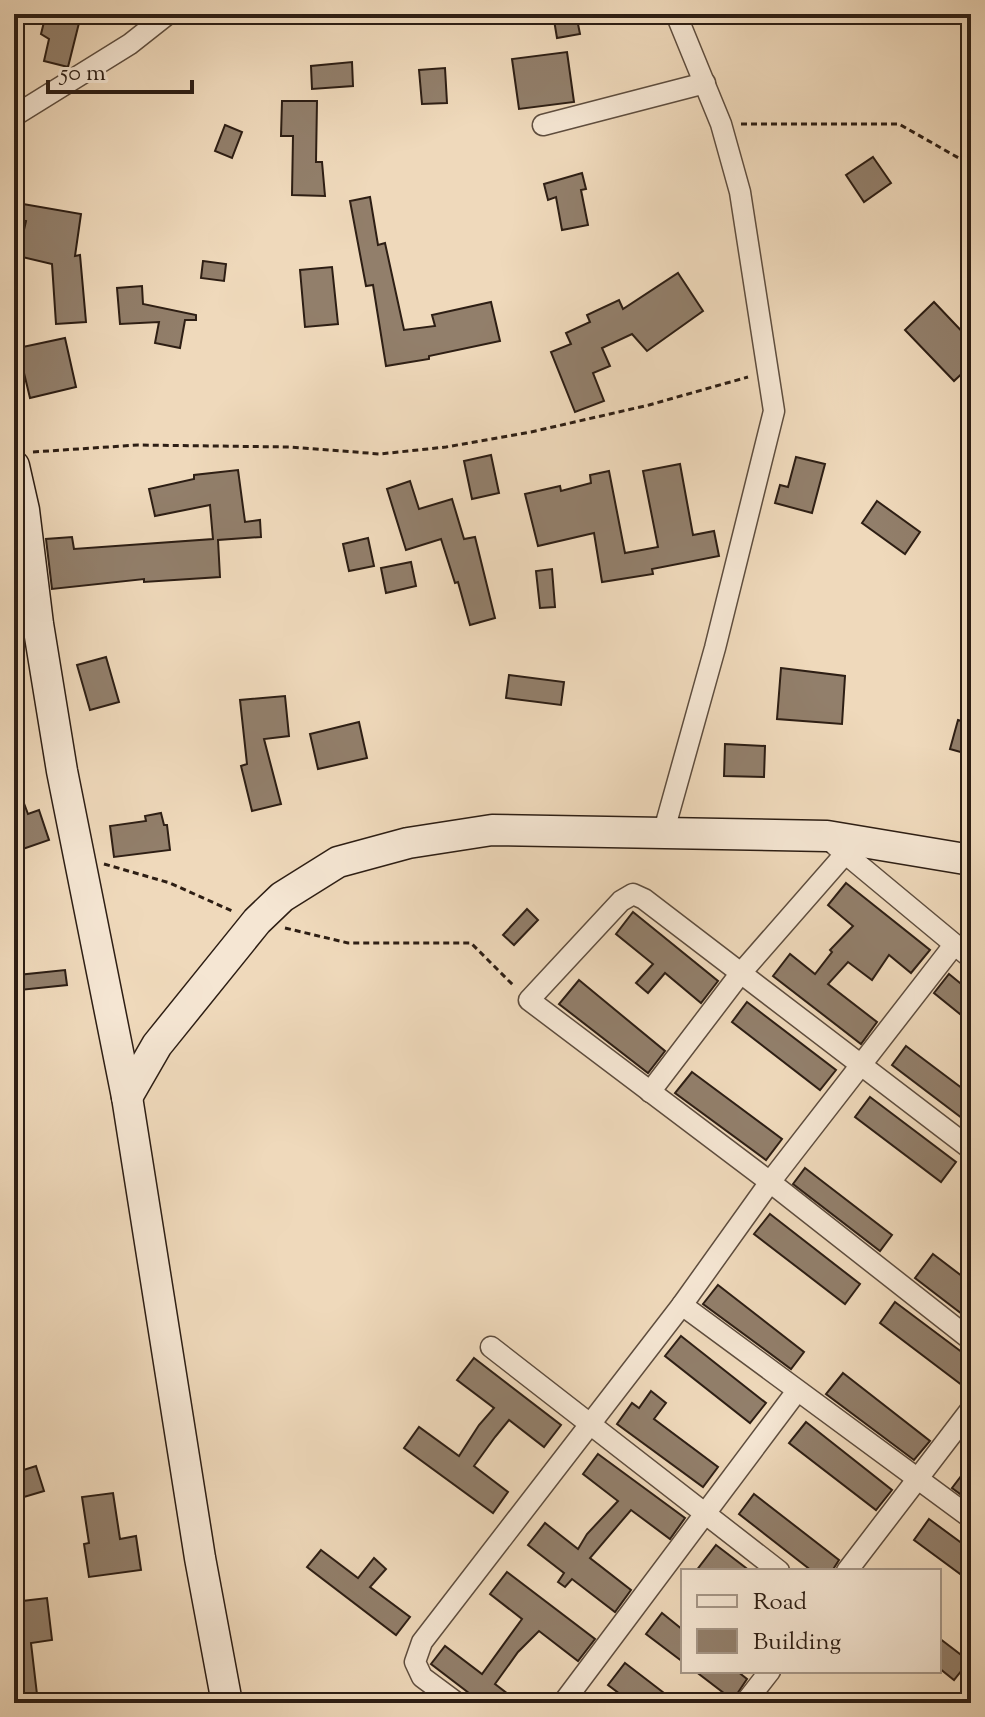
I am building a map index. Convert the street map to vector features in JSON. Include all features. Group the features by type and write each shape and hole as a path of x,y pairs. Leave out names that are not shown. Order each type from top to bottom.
{"main road":[{"path":"22,459 19,511 62,771 127,1097 200,1558 227,1703"},
{"path":"127,1097 157,1045 257,921 282,897 338,862 408,843 492,830 663,834 836,845 971,860"}],"street":[{"path":"14,116 130,44 168,14"},
{"path":"663,834 765,456 774,411 740,192 721,124 676,14"},
{"path":"543,125 705,83"},
{"path":"650,1092 836,845 971,958"},
{"path":"971,1149 861,1068 644,899 633,894 621,901 529,1000 770,1182 971,1340"},
{"path":"457,1703 422,1677 415,1662 422,1642 682,1305 770,1182 954,945"},
{"path":"682,1305 971,1518"},
{"path":"491,1347 776,1569"},
{"path":"563,1703 797,1391"},
{"path":"849,1569 971,1409"},
{"path":"745,1703 768,1673"}],"path":[{"path":"721,124 899,124 971,165"},
{"path":"22,459 138,445 290,447 380,454 446,447 531,432 649,405 767,372"}],"building":[{"path":"46,14 79,23 68,67 44,61 49,39 41,34"},
{"path":"553,14 576,14 580,34 557,38"},
{"path":"567,52 574,102 519,109 512,59"},
{"path":"352,62 353,86 312,89 311,66"},
{"path":"445,68 447,103 422,104 419,70"},
{"path":"282,101 317,101 316,162 322,162 325,196 292,195 293,136 281,136"},
{"path":"225,125 242,132 232,158 215,151"},
{"path":"873,157 891,183 864,202 846,175"},
{"path":"582,173 586,189 581,190 588,225 562,230 556,197 548,200 544,184"},
{"path":"370,197 378,245 385,243 404,330 435,326 432,315 491,302 500,341 386,366 373,285 366,286 350,201"},
{"path":"23,204 81,214 75,256 80,255 86,322 56,324 52,264 18,256 26,221 20,220"},
{"path":"203,261 226,264 224,281 201,278"},
{"path":"332,267 338,324 305,327 300,270"},
{"path":"678,273 703,311 647,351 632,334 602,348 610,366 593,373 604,401 575,412 551,352 571,344 566,333 590,322 587,315 619,300 623,309"},
{"path":"142,286 143,304 196,315 196,320 185,320 180,348 155,343 159,322 120,324 117,288"},
{"path":"934,302 971,341 971,365 954,381 905,330"},
{"path":"65,338 76,387 30,398 18,348"},
{"path":"491,455 499,493 472,499 464,461"},
{"path":"796,457 825,464 812,513 775,503 780,485 788,487"},
{"path":"680,464 693,535 714,531 719,556 652,569 653,574 602,582 594,533 538,546 525,494 560,486 561,491 591,483 590,475 609,471 625,553 658,547 643,471"},
{"path":"238,470 245,522 260,520 261,537 218,540 220,577 144,582 144,579 52,589 46,539 72,537 74,549 213,539 210,505 155,516 149,489 194,479 194,475"},
{"path":"410,481 419,509 452,499 464,539 475,537 495,618 470,625 441,539 406,550 387,489"},
{"path":"877,501 920,532 905,554 862,523"},
{"path":"368,538 374,566 349,571 343,544"},
{"path":"411,562 416,586 386,593 381,568"},
{"path":"552,569 555,607 540,608 536,571"},
{"path":"106,657 119,702 90,710 77,665"},
{"path":"781,668 845,676 842,724 777,719"},
{"path":"509,675 564,682 561,705 506,698"},
{"path":"285,696 289,736 264,739 281,804 252,811 241,766 247,764 240,700"},
{"path":"958,720 971,724 971,755 950,749"},
{"path":"359,722 367,758 318,769 310,734"},
{"path":"725,744 765,746 764,777 724,776"},
{"path":"14,782 28,814 39,810 49,840 14,852"},
{"path":"161,813 164,825 167,825 170,850 114,857 110,826 146,821 145,816"},
{"path":"846,883 930,950 911,973 889,955 872,980 848,962 828,984 877,1022 861,1044 773,976 790,954 815,974 832,952 830,950 853,926 828,905"},
{"path":"527,909 538,920 514,945 503,935"},
{"path":"633,912 718,981 701,1003 665,973 648,993 636,983 653,964 616,934"},
{"path":"65,970 67,985 20,990 18,975"},
{"path":"949,974 971,992 971,1023 934,993"},
{"path":"579,980 665,1051 648,1073 559,1004"},
{"path":"747,1002 836,1070 820,1090 732,1022"},
{"path":"906,1046 971,1095 971,1125 892,1065"},
{"path":"692,1072 782,1139 766,1160 675,1093"},
{"path":"870,1097 956,1162 941,1182 855,1117"},
{"path":"805,1168 892,1235 880,1251 793,1184"},
{"path":"770,1214 860,1284 845,1304 754,1234"},
{"path":"933,1254 971,1283 971,1321 915,1278"},
{"path":"718,1285 804,1352 791,1369 703,1304"},
{"path":"895,1302 971,1359 971,1392 880,1323"},
{"path":"681,1336 766,1403 750,1423 665,1356"},
{"path":"474,1358 561,1425 544,1447 509,1420 495,1437 474,1466 508,1492 493,1513 404,1448 419,1427 459,1456 494,1408 457,1380"},
{"path":"843,1373 930,1441 914,1460 826,1394"},
{"path":"651,1391 666,1403 654,1419 718,1467 703,1487 617,1424 632,1403 639,1408"},
{"path":"806,1422 892,1490 876,1510 789,1443"},
{"path":"598,1454 685,1518 670,1539 631,1510 590,1558 631,1590 615,1612 572,1579 565,1587 558,1582 564,1573 528,1545 545,1523 578,1549 587,1534 618,1501 583,1474"},
{"path":"971,1463 971,1502 952,1488"},
{"path":"36,1466 44,1491 14,1500 14,1473"},
{"path":"113,1493 120,1539 136,1536 141,1570 89,1577 84,1544 89,1543 82,1497"},
{"path":"754,1494 839,1560 833,1569 809,1569 739,1514"},
{"path":"929,1519 971,1550 971,1582 914,1540"},
{"path":"716,1545 747,1569 698,1569"},
{"path":"321,1550 358,1578 374,1558 386,1569 370,1587 410,1617 396,1635 307,1567"},
{"path":"507,1572 595,1639 578,1661 539,1631 518,1652 495,1684 520,1703 482,1703 431,1664 445,1646 482,1674 522,1619 490,1594"},
{"path":"47,1598 52,1640 31,1643 38,1703 14,1703 14,1602"},
{"path":"662,1613 681,1628 681,1660 646,1634"},
{"path":"941,1640 969,1661 954,1680 941,1670"},
{"path":"625,1663 677,1703 632,1703 608,1685"},
{"path":"698,1673 740,1673 747,1679 733,1700"}]}
